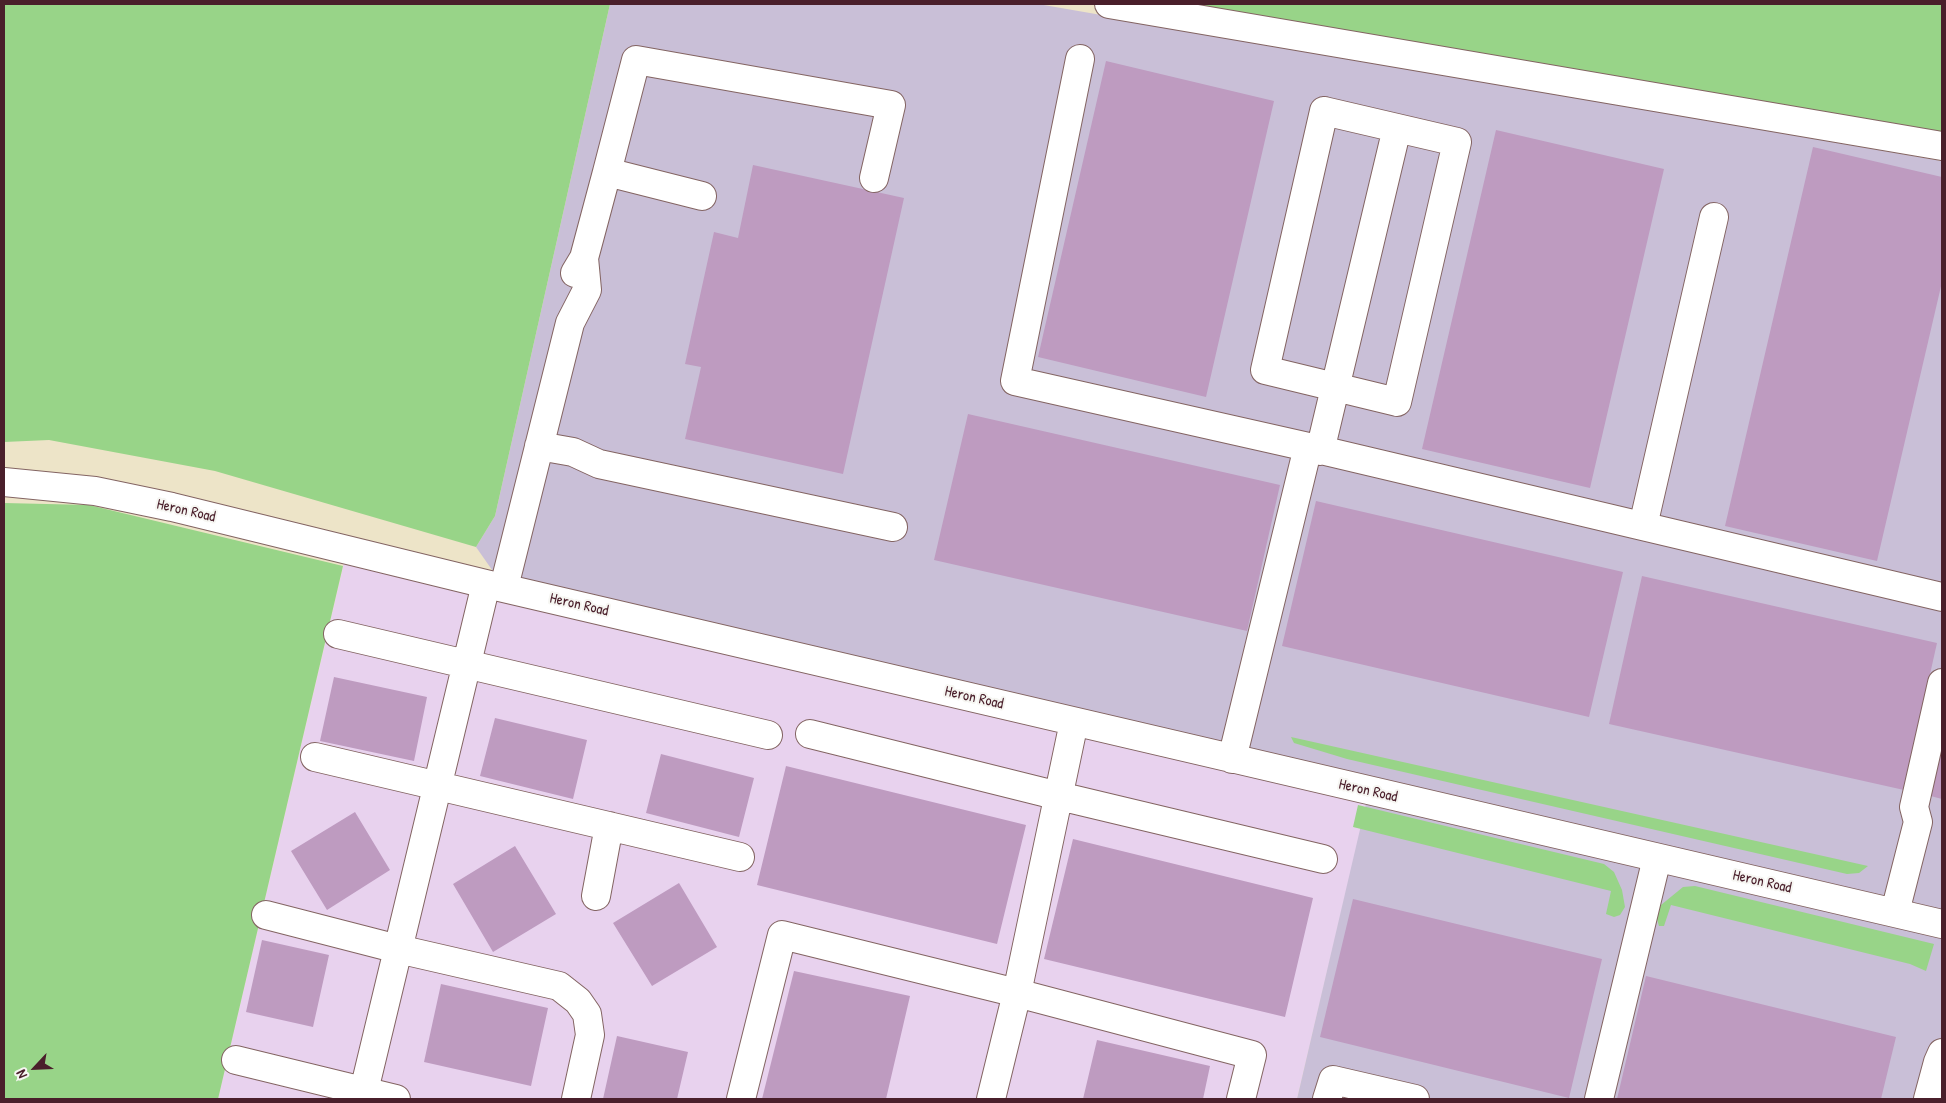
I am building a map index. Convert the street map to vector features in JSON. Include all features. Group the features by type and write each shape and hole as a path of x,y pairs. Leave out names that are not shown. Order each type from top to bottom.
{"street":[{"path":"1109,4 1942,146"},
{"path":"1080,59 1015,381 1314,449 1942,597"},
{"path":"362,1095 466,664 495,585 536,455 570,323 587,290 584,258 636,60 891,105 874,178"},
{"path":"1324,111 1398,128 1457,142 1397,402 1265,370 1324,111"},
{"path":"1232,759 1314,449 1336,387 1398,128"},
{"path":"607,172 702,196"},
{"path":"1643,526 1714,217"},
{"path":"536,455 573,452 599,464 893,527"},
{"name":"Heron Road","path":"4,482 95,491 172,507 1074,722 1942,924"},
{"path":"338,634 768,735"},
{"path":"1895,912 1918,822 1914,807 1942,682"},
{"path":"991,1099 1017,993 1074,722"},
{"path":"810,734 1059,796 1322,858"},
{"path":"314,757 740,857"},
{"path":"596,896 609,826"},
{"path":"1599,1099 1657,858"},
{"path":"266,915 398,949 559,986 578,1001 588,1014 590,1035 576,1099"},
{"path":"741,1099 782,935 1017,993 1252,1055 1240,1099"},
{"path":"1928,1099 1942,1053"},
{"path":"236,1060 362,1095 396,1099"},
{"path":"1327,1099 1333,1080 1415,1099"}],"shaded area":[{"path":"610,4 1038,4 1942,161 1942,1099 1297,1099 1369,791 504,587 476,547 495,516"},
{"path":"347,550 1370,791 1297,1099 218,1099"}],"green space":[{"path":"4,4 610,4 495,516 476,547 215,471 49,440 4,442"},
{"path":"1162,4 1942,4 1942,137"},
{"path":"4,503 89,505 343,566 218,1099 4,1099"},
{"path":"1291,737 1868,866 1859,873 1847,874 1347,759 1294,743"},
{"path":"1358,805 1604,864 1614,872 1622,890 1625,907 1620,915 1614,917 1606,914 1611,891 1353,827"},
{"path":"1695,886 1934,944 1926,971 1910,964 1671,905 1664,926 1659,926 1656,916 1661,905 1683,887"}],"building":[{"path":"1106,61 1274,101 1206,397 1038,357"},
{"path":"1496,130 1664,169 1590,488 1422,449"},
{"path":"1813,147 1942,177 1942,282 1877,561 1725,526"},
{"path":"753,165 904,198 843,474 685,439 701,367 685,364 714,232 738,238"},
{"path":"968,414 1280,485 1247,631 934,560"},
{"path":"1316,501 1623,572 1589,717 1282,646"},
{"path":"1642,576 1937,643 1904,790 1609,724"},
{"path":"334,677 427,697 414,761 320,741"},
{"path":"1942,712 1942,799 1923,794"},
{"path":"495,718 587,740 573,799 480,776"},
{"path":"661,754 754,778 739,837 646,813"},
{"path":"786,766 1026,825 997,944 757,885"},
{"path":"355,812 390,870 327,910 291,851"},
{"path":"1073,839 1313,898 1285,1017 1044,959"},
{"path":"515,846 556,914 493,952 453,884"},
{"path":"679,883 717,947 652,986 613,923"},
{"path":"1353,899 1602,959 1569,1098 1320,1037"},
{"path":"262,940 329,955 313,1027 246,1012"},
{"path":"794,971 910,996 886,1099 762,1099"},
{"path":"1646,976 1896,1037 1881,1099 1617,1099"},
{"path":"441,984 548,1008 531,1086 424,1062"},
{"path":"617,1036 688,1052 677,1099 603,1099"},
{"path":"1097,1040 1210,1066 1203,1099 1083,1099"}]}
